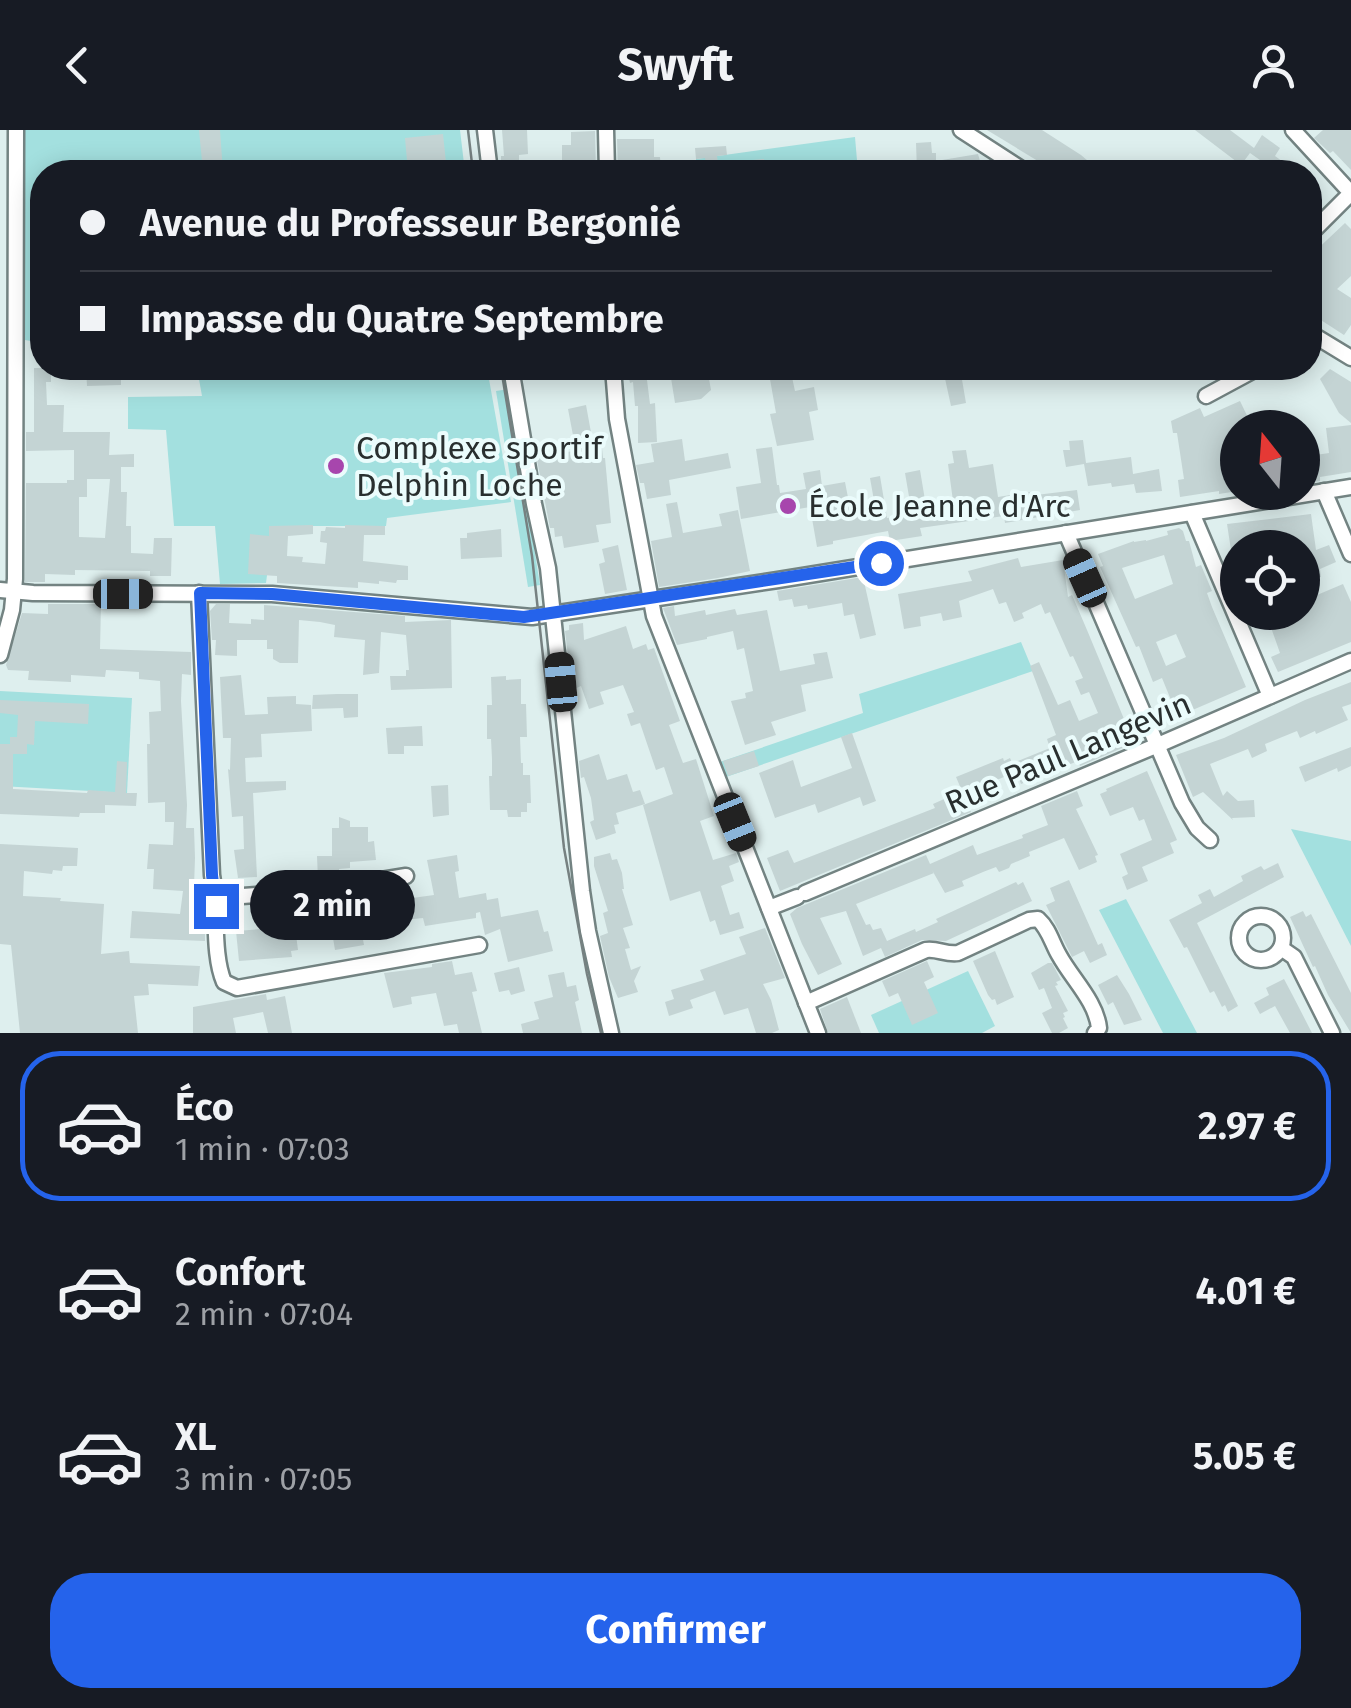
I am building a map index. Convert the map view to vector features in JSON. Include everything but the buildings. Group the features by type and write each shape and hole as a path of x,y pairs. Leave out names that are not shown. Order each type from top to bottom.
{"street":[{"path":"0,654 8,591 8,418 16,130"},
{"path":"485,130 489,160"},
{"path":"606,130 607,160"},
{"path":"961,130 1007,160"},
{"path":"1293,130 1321,160"},
{"path":"1322,162 1351,193 1322,222"},
{"path":"0,237 16,236"},
{"path":"1322,340 1351,358"},
{"path":"513,380 548,568 588,931 611,1033"},
{"path":"614,380 616,418 654,616 818,1033"},
{"path":"1206,396 1236,380"},
{"path":"8,591 272,594 519,617 778,580 1351,487"},
{"path":"1324,492 1351,554"},
{"path":"1192,512 1270,696"},
{"path":"1066,533 1182,803 1197,828 1210,840"},
{"path":"200,593 212,875 219,970 224,982 238,988 480,945"},
{"name":"Rue Paul Langevin","path":"769,908 1351,662"},
{"path":"216,898 320,890 406,876"},
{"path":"806,1003 926,950 958,953 1038,919 1098,1020 1095,1033"},
{"path":"1280,948 1294,957 1332,1033"}],"shaded area":[{"path":"24,130 460,130 464,160 30,160 30,341 25,340"},
{"path":"855,137 857,160 696,160"},
{"name":"Complexe sportif Delphin Loche","path":"199,380 489,380 511,502 387,518 386,526 280,526 266,583 220,584 215,526 174,526 166,430 128,429 128,397 202,396"},
{"path":"509,389 540,585 528,587 496,391"},
{"path":"1021,642 1033,671 726,777 720,762 863,713 859,694"},
{"path":"0,691 132,698 127,793 0,786"},
{"path":"1291,829 1351,841 1351,946"},
{"path":"1126,899 1197,1033 1163,1033 1099,910"},
{"path":"968,971 995,1026 982,1033 879,1033 871,1015"}],"tram line":[{"path":"468,130 472,160"},
{"path":"503,380 532,556 564,848 601,1033"}],"place":[{"name":"Complexe sportif Delphin Loche","path":"336,466"},
{"name":"École Jeanne d'Arc","path":"788,506"}],"route":[{"path":"216,906 200,593 272,594 524,617 881,563"}]}
